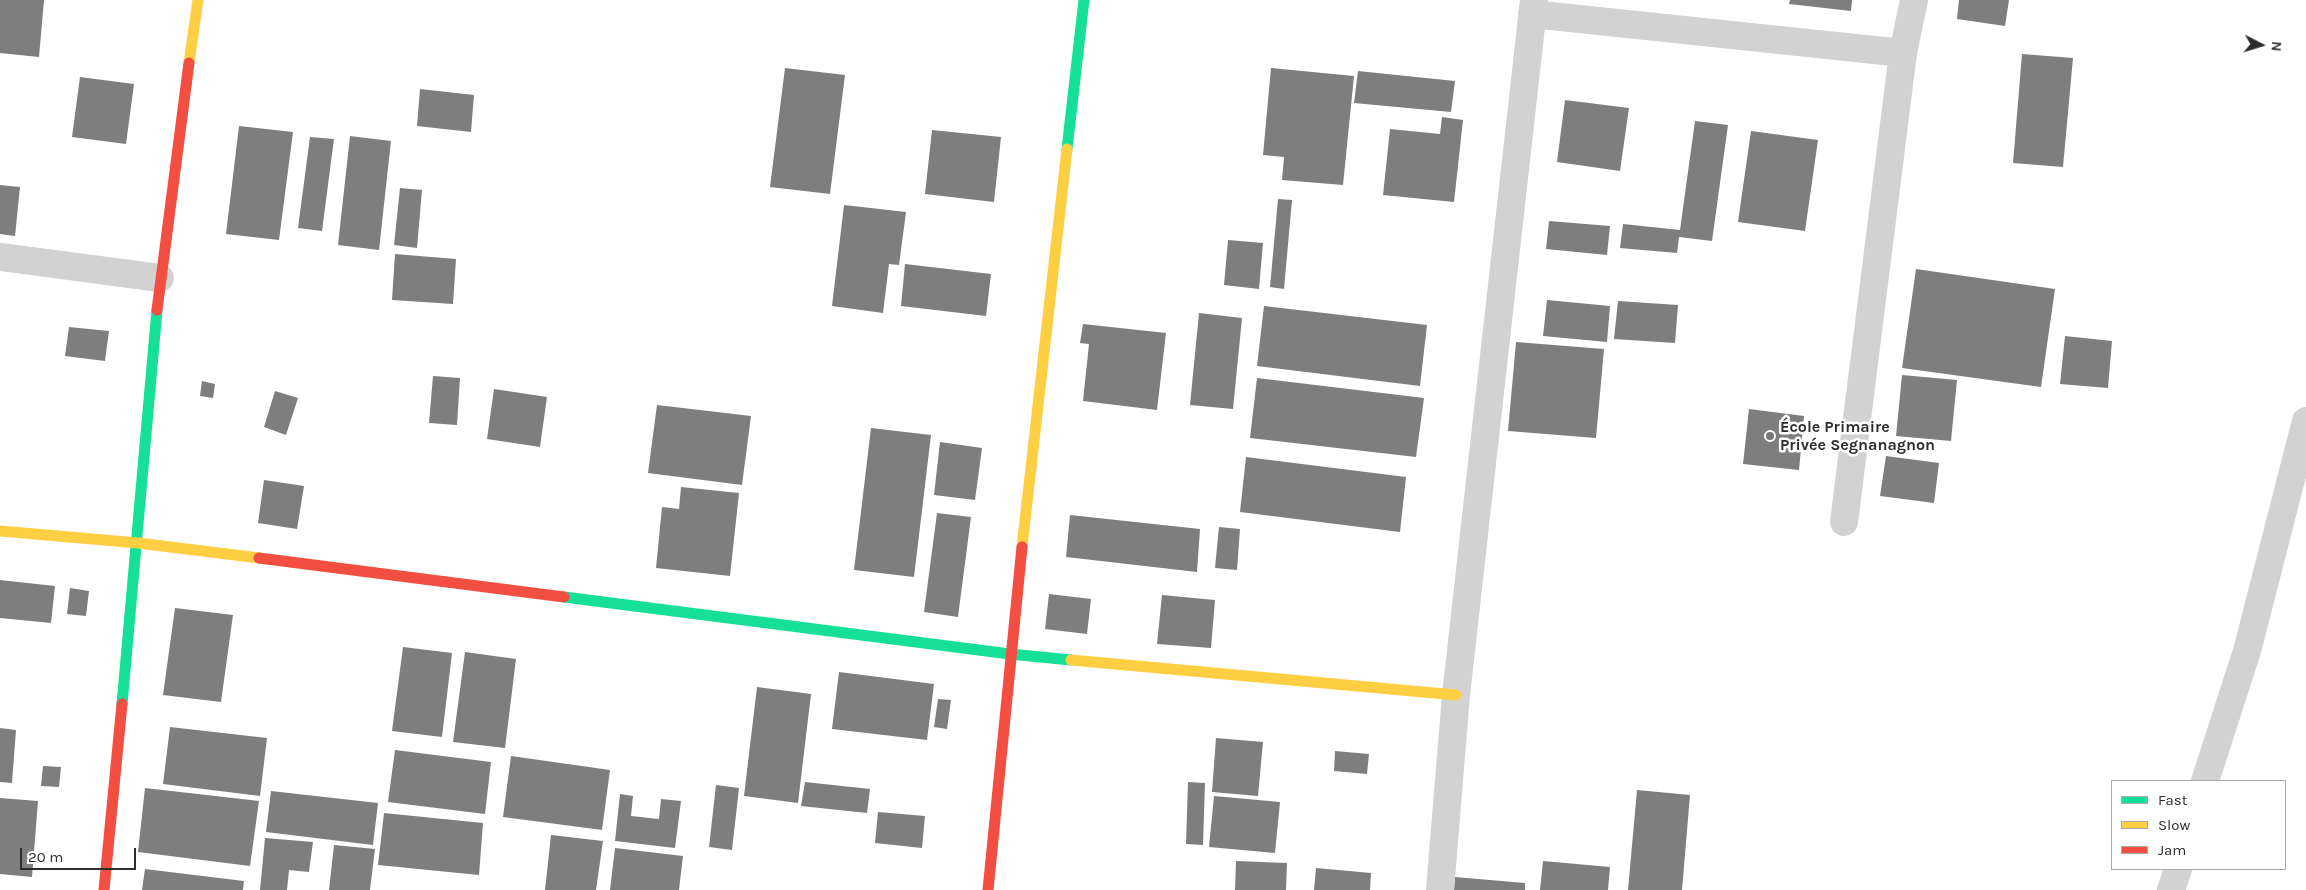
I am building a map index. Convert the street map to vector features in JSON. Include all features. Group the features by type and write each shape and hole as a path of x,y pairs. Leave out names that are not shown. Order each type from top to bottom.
{"street":[{"path":"104,890 138,543 160,278 198,0"},
{"path":"988,890 1010,654 1084,0"},
{"path":"1844,522 1903,53 1914,0"},
{"path":"1440,890 1456,695 1533,7 1903,53"},
{"path":"0,257 160,278"},
{"path":"2206,780 2247,651 2306,421"},
{"path":"0,530 138,543 1010,654 1456,695"},
{"path":"2171,890 2178,870"}],"building":[{"path":"0,0 44,0 39,57 0,53"},
{"path":"1790,0 1852,0 1851,11 1789,4"},
{"path":"1959,0 2009,0 2005,26 1957,19"},
{"path":"2022,54 2073,58 2063,167 2013,163"},
{"path":"785,68 845,75 830,194 770,187"},
{"path":"1271,68 1354,76 1343,185 1282,180 1284,157 1263,155"},
{"path":"1358,71 1455,81 1451,112 1354,103"},
{"path":"80,77 134,84 126,144 72,137"},
{"path":"420,89 474,95 471,132 417,126"},
{"path":"1565,100 1629,108 1620,171 1557,162"},
{"path":"1442,117 1463,120 1454,202 1383,195 1390,129 1440,134"},
{"path":"1695,121 1728,125 1712,241 1679,237 1677,253 1620,248 1623,224 1680,230"},
{"path":"239,126 293,132 279,240 226,234"},
{"path":"932,130 1001,137 994,202 925,194"},
{"path":"1751,131 1818,140 1805,231 1738,222"},
{"path":"350,136 391,141 379,250 338,245"},
{"path":"310,137 334,139 322,231 298,228"},
{"path":"0,185 20,187 15,236 0,234"},
{"path":"400,188 422,190 417,248 394,245"},
{"path":"1278,199 1292,200 1284,289 1270,287"},
{"path":"844,205 906,212 899,265 889,264 883,313 832,306"},
{"path":"1549,221 1610,226 1607,255 1546,249"},
{"path":"1228,240 1263,243 1259,289 1224,285"},
{"path":"395,254 456,259 453,304 392,300"},
{"path":"905,264 991,274 986,316 901,306"},
{"path":"1916,269 2055,289 2041,387 1902,368"},
{"path":"1547,300 1610,306 1607,342 1543,336"},
{"path":"1618,301 1678,305 1675,343 1614,339"},
{"path":"1264,306 1427,325 1420,386 1257,366"},
{"path":"1199,313 1242,318 1233,409 1190,405"},
{"path":"1083,324 1166,333 1157,410 1083,401 1089,344 1080,343"},
{"path":"69,327 109,331 105,361 65,356"},
{"path":"2065,336 2112,341 2108,388 2060,384"},
{"path":"1516,342 1604,349 1596,438 1508,431"},
{"path":"1902,375 1957,380 1951,441 1896,436"},
{"path":"433,376 460,378 457,425 429,423"},
{"path":"1257,378 1424,398 1416,457 1250,438"},
{"path":"202,381 215,384 213,398 200,396"},
{"path":"494,389 547,397 540,447 487,439"},
{"path":"275,391 298,398 286,435 264,427"},
{"path":"657,405 751,416 742,485 648,473"},
{"path":"1749,409 1804,416 1799,470 1743,464"},
{"path":"871,428 931,435 914,577 854,570"},
{"path":"940,442 982,448 975,500 934,495"},
{"path":"1886,456 1939,463 1934,503 1880,496"},
{"path":"1246,457 1406,477 1400,532 1240,512"},
{"path":"264,480 304,486 297,529 258,523"},
{"path":"681,487 739,493 730,576 656,568 662,507 679,509"},
{"path":"937,513 971,517 958,617 924,612"},
{"path":"1070,515 1200,529 1197,572 1066,557"},
{"path":"1219,527 1240,529 1237,570 1215,568"},
{"path":"0,580 55,586 51,623 0,618"},
{"path":"70,588 89,591 86,616 67,614"},
{"path":"1049,594 1091,599 1087,634 1045,629"},
{"path":"1162,595 1215,600 1211,648 1157,644"},
{"path":"175,608 233,615 221,702 163,695"},
{"path":"403,647 452,653 442,737 392,731"},
{"path":"465,652 516,659 505,748 453,742"},
{"path":"839,672 934,684 927,740 832,729"},
{"path":"757,687 811,694 798,803 744,796"},
{"path":"938,699 951,700 947,729 934,727"},
{"path":"170,727 267,738 260,796 163,784"},
{"path":"0,728 16,730 12,783 0,782"},
{"path":"1216,738 1263,742 1258,796 1212,792"},
{"path":"395,750 491,762 485,814 388,802"},
{"path":"1335,751 1369,754 1367,774 1334,771"},
{"path":"511,756 610,770 602,830 503,817"},
{"path":"43,766 61,767 59,787 41,786"},
{"path":"805,782 870,789 867,813 801,806"},
{"path":"1188,782 1205,783 1203,845 1186,844"},
{"path":"716,785 739,788 732,850 709,847"},
{"path":"145,788 259,801 250,866 138,852"},
{"path":"1637,790 1690,795 1682,890 1628,890"},
{"path":"271,791 378,803 373,845 266,832"},
{"path":"620,794 633,796 631,816 659,819 661,799 681,801 675,848 615,841"},
{"path":"1214,796 1280,802 1275,853 1209,847"},
{"path":"0,798 38,801 32,877 0,874"},
{"path":"878,812 925,816 922,848 875,843"},
{"path":"384,813 483,823 479,875 378,865"},
{"path":"551,835 603,841 596,890 545,890"},
{"path":"265,838 313,842 309,872 289,870 287,890 260,890"},
{"path":"334,845 375,849 370,890 329,890"},
{"path":"615,848 683,856 679,890 610,890"},
{"path":"1236,861 1287,863 1286,890 1235,890"},
{"path":"1543,861 1610,867 1608,890 1540,890"},
{"path":"1316,868 1371,873 1370,890 1314,890"},
{"path":"145,869 244,881 243,890 142,890"},
{"path":"1455,877 1525,883 1525,890 1454,890"}],"traffic: fast":[{"path":"1067,149 1084,0"},
{"path":"122,704 157,310"},
{"path":"564,597 1010,654 1071,660"}],"traffic: slow":[{"path":"189,63 198,0"},
{"path":"1022,547 1067,149"},
{"path":"0,531 138,543 259,558"},
{"path":"1071,660 1456,695"}],"traffic: jam":[{"path":"157,310 189,63"},
{"path":"988,890 1022,547"},
{"path":"259,558 564,597"},
{"path":"104,890 122,704"}],"place":[{"name":"École Primaire Privée Segnanagnon","path":"1770,436"}]}
